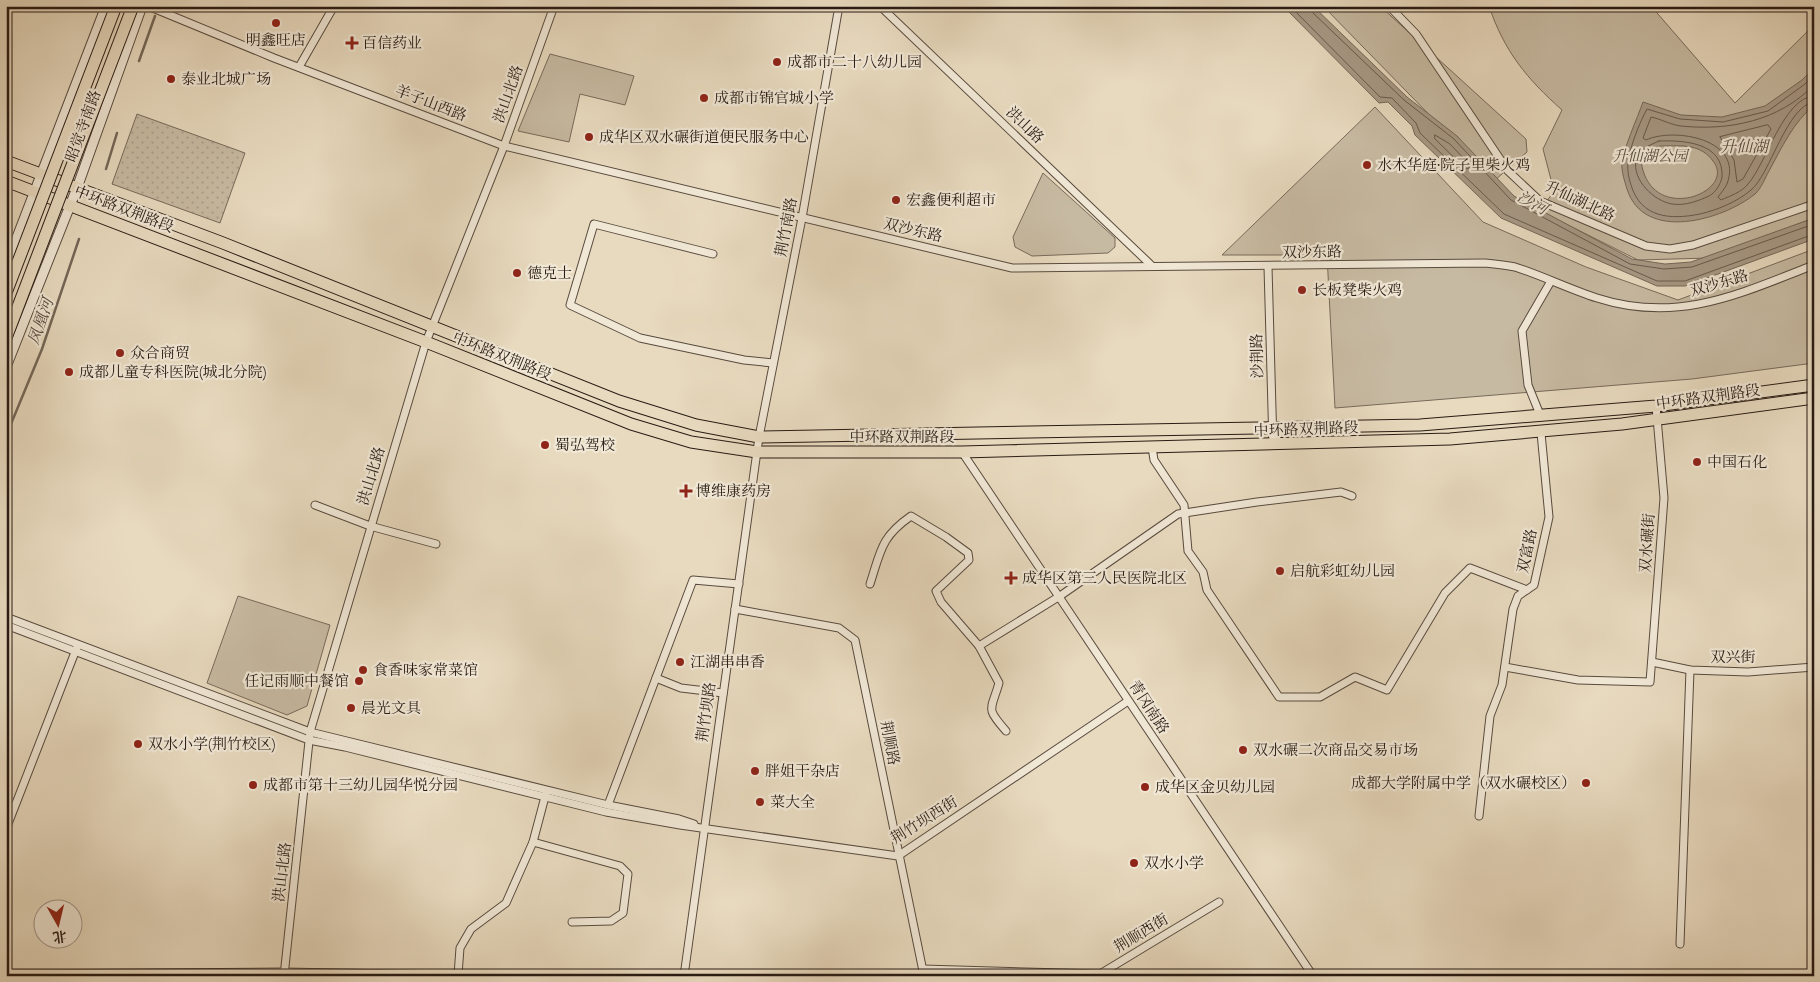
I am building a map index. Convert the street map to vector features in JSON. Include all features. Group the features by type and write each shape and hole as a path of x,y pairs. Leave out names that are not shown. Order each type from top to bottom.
{"main road":[{"name":"昭觉寺南路","path":"6,293 116,6"},
{"name":"昭觉寺南路","path":"6,338 133,6"},
{"name":"中环路双荆路段","path":"6,161 432,326 619,401 696,425 759,437 1420,425 1540,417 1656,406 1814,385"},
{"name":"中环路双荆路段","path":"6,181 426,342 631,424 691,442 757,452 962,452 1450,439 1541,433 1814,398"}],"street":[{"name":"昭觉寺南路","path":"6,266 106,6"},
{"name":"昭觉寺南路","path":"6,367 77,188 142,6"},
{"name":"羊子山西路","path":"148,6 299,67 504,146 802,218"},
{"path":"299,67 334,6"},
{"name":"洪山北路","path":"284,974 310,732 343,627 370,526 426,342 504,146 554,6"},
{"name":"荆竹南路","path":"757,452 802,218 839,6"},
{"name":"洪山路","path":"880,6 1151,265"},
{"name":"升仙湖北路","path":"1389,6 1416,34 1508,171 1540,201 1646,246 1670,249 1693,245 1814,204"},
{"name":"双沙东路","path":"802,218 1012,268 1151,265 1268,267 1485,263 1514,267 1626,306 1657,309 1693,307 1738,294 1814,265"},
{"path":"713,254 594,224 570,305 640,338 744,360 773,363"},
{"name":"沙荆路","path":"1268,267 1273,445"},
{"path":"1540,417 1528,385 1522,331 1552,281"},
{"name":"双水碾街","path":"1504,667 1578,680 1650,682 1664,498 1656,406"},
{"name":"双富路","path":"1479,816 1490,716 1502,685 1513,609 1518,596 1534,585 1549,517 1541,433"},
{"path":"1152,447 1154,460 1184,505 1188,551 1203,572 1207,590 1279,697 1320,697 1355,677 1387,690 1445,593 1470,568 1527,590"},
{"name":"荆竹坝路","path":"684,976 757,452"},
{"name":"青冈南路","path":"962,452 1313,976"},
{"path":"979,646 1060,596 1178,514 1341,492 1352,496"},
{"path":"315,505 370,526 436,544"},
{"path":"870,584 884,539 911,516 968,553 969,560 936,591 941,602 979,646 999,683 990,704 992,716 1006,730"},
{"path":"608,805 693,580 738,584"},
{"name":"荆顺路","path":"735,609 838,628 855,640 923,972"},
{"path":"6,616 77,648 309,740 546,793 679,819 704,827"},
{"path":"6,625 77,648 310,732 546,793 606,812 704,827"},
{"path":"6,829 77,648"},
{"name":"双兴街","path":"1652,662 1690,670 1748,672 1814,667"},
{"path":"1680,944 1690,670"},
{"path":"656,678 681,688 723,694"},
{"name":"荆竹坝西街","path":"704,827 898,856 1128,701"},
{"path":"458,975 460,948 471,929 506,903 533,842 546,793"},
{"path":"533,842 620,866 628,874 623,913 611,920 572,922"},
{"name":"荆顺西街","path":"923,972 1100,974 1219,902"},
{"path":"6,974 515,976"}],"green space":[{"path":"1323,6 1380,6 1526,139 1527,152 1494,181"},
{"name":"升仙湖公园","path":"1489,6 1651,6 1735,103 1814,25 1814,218 1709,258 1638,260 1540,211 1554,191 1543,149 1562,110 1527,75 1509,51"},
{"path":"550,54 634,76 625,105 580,94 569,142 518,131"},
{"path":"1375,107 1483,222 1586,267 1678,300 1814,249 1814,363 1692,379 1335,408 1327,255 1222,255"},
{"path":"137,114 245,153 220,223 112,184"},
{"path":"1043,173 1115,238 1115,247 1108,253 1032,256 1015,247 1013,237"},
{"path":"238,596 330,625 307,706 287,715 207,683"}],"water":[{"path":"1283,6 1313,6 1407,97 1457,136 1514,196 1632,259 1665,264 1691,262 1814,218 1814,239 1685,286 1657,286 1501,218 1415,135 1412,126 1388,102 1379,103"},
{"name":"升仙湖","path":"1814,68 1814,105 1794,127 1755,194 1724,212 1685,222 1667,221 1650,216 1636,206 1627,189 1622,163 1643,102 1681,115 1722,117 1765,106 1802,80","holes":["1660,146 1691,147 1706,154 1713,161 1717,173 1714,183 1704,192 1690,197 1674,198 1660,193 1648,181 1641,161 1647,152"]}],"waterway":[{"name":"凤凰河","path":"139,61 155,16"},
{"name":"凤凰河","path":"106,169 117,133"},
{"name":"凤凰河","path":"6,436 42,349 79,239"}],"place":[{"name":"明鑫旺店","path":"276,23"},
{"name":"百信药业","path":"352,43"},
{"name":"成都市二十八幼儿园","path":"777,62"},
{"name":"泰业北城广场","path":"171,79"},
{"name":"成都市锦官城小学","path":"704,98"},
{"name":"成华区双水碾街道便民服务中心","path":"589,137"},
{"name":"水木华庭·院子里柴火鸡","path":"1367,165"},
{"name":"宏鑫便利超市","path":"896,200"},
{"name":"德克士","path":"517,273"},
{"name":"长板凳柴火鸡","path":"1302,290"},
{"name":"众合商贸","path":"120,353"},
{"name":"成都儿童专科医院(城北分院)","path":"69,372"},
{"name":"蜀弘驾校","path":"545,445"},
{"name":"中国石化","path":"1697,462"},
{"name":"博维康药房","path":"686,491"},
{"name":"启航彩虹幼儿园","path":"1280,571"},
{"name":"成华区第三人民医院北区","path":"1011,578"},
{"name":"江湖串串香","path":"680,662"},
{"name":"食香味家常菜馆","path":"363,670"},
{"name":"任记雨顺中餐馆","path":"359,681"},
{"name":"晨光文具","path":"351,708"},
{"name":"双水小学(荆竹校区)","path":"138,744"},
{"name":"双水碾二次商品交易市场","path":"1243,750"},
{"name":"胖姐干杂店","path":"755,771"},
{"name":"成都大学附属中学（双水碾校区）","path":"1586,783"},
{"name":"成都市第十三幼儿园华悦分园","path":"253,785"},
{"name":"成华区金贝幼儿园","path":"1145,787"},
{"name":"菜大全","path":"760,802"},
{"name":"双水小学","path":"1134,863"}],"water label":[{"name":"沙河","path":"1533,202"}]}
